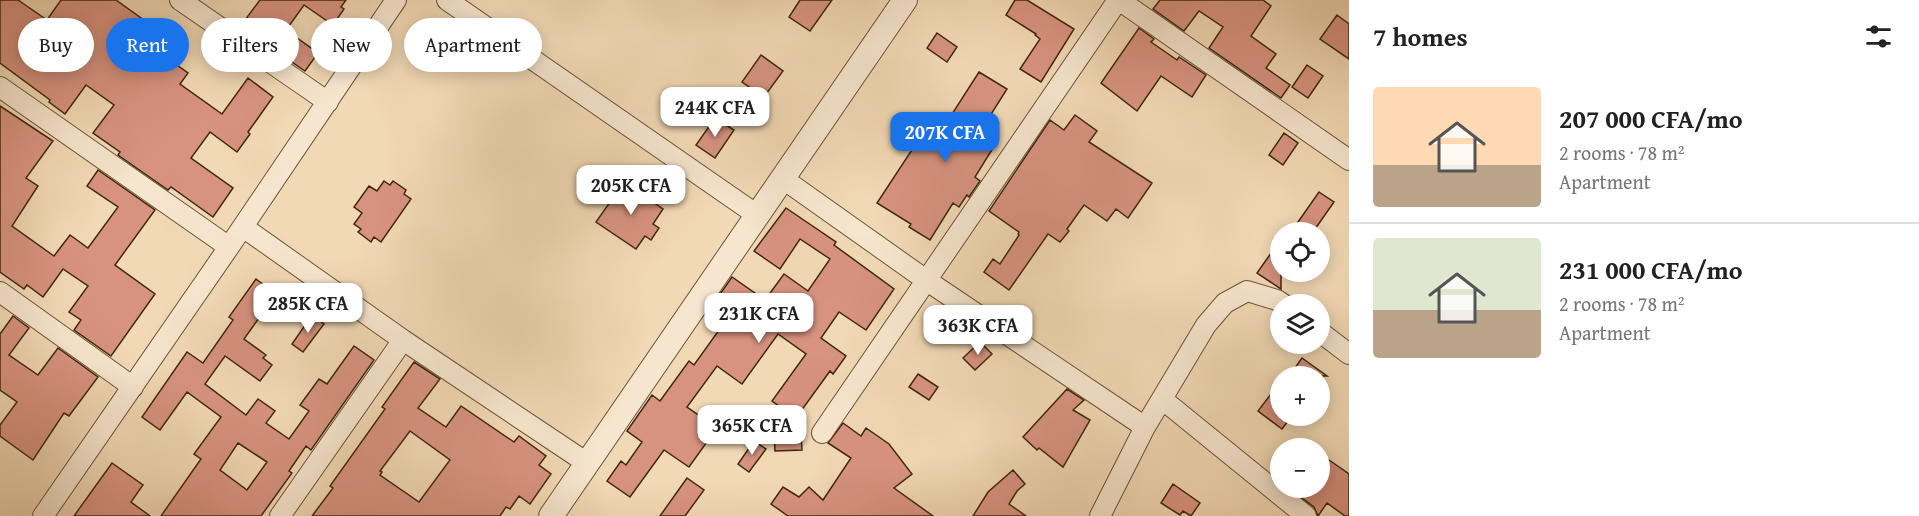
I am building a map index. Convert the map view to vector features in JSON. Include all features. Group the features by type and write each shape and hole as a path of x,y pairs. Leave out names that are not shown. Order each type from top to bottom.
{"street":[{"path":"180,0 328,102"},
{"path":"42,516 243,227 396,0"},
{"path":"447,0 757,216"},
{"path":"551,516 905,0"},
{"path":"822,433 1119,0 1349,160"},
{"path":"0,87 229,247"},
{"path":"782,178 926,280 1145,427"},
{"path":"243,227 403,340 587,463"},
{"path":"1100,516 1145,427 1206,325 1225,303 1247,291 1270,298"},
{"path":"0,292 133,387"},
{"path":"280,516 403,340"},
{"path":"1330,340 1349,354"},
{"path":"1162,399 1306,516"}],"building":[{"path":"0,0 18,0 44,18 18,18 18,72 94,72 94,18 48,18 61,0 116,0 141,18 106,18 106,72 187,72 180,84 222,114 248,78 273,97 237,152 210,132 191,158 233,188 213,217 171,187 168,190 118,155 120,152 93,133 114,105 86,85 65,114 0,63"},
{"path":"260,0 346,0 341,7 344,9 338,18 323,18 304,5 295,18 246,18"},
{"path":"800,0 832,0 810,31 789,17"},
{"path":"1015,0 1027,0 1074,29 1041,82 1020,69 1040,39 1006,15"},
{"path":"1160,0 1263,0 1271,6 1251,36 1276,54 1266,68 1290,85 1281,98 1209,48 1223,27 1199,11 1184,31 1153,9"},
{"path":"1337,15 1349,24 1349,59 1320,39"},
{"path":"1139,28 1154,39 1151,42 1177,60 1179,57 1206,75 1192,97 1161,76 1137,111 1101,83"},
{"path":"937,33 957,47 947,62 927,48"},
{"path":"299,39 311,48 311,63 305,71 299,67"},
{"path":"761,55 783,71 764,97 742,82"},
{"path":"1307,65 1323,76 1308,98 1292,87"},
{"path":"979,72 1007,89 976,138 993,148 975,177 980,181 959,207 953,203 930,240 909,227 911,224 877,203 921,136 929,141 934,133 938,136"},
{"path":"0,106 53,141 26,178 38,186 12,226 54,256 70,235 88,248 118,207 87,186 98,170 155,210 115,265 155,294 111,356 74,330 81,320 69,312 88,286 63,269 43,297 27,285 24,289 0,272"},
{"path":"1075,115 1097,131 1089,142 1152,183 1128,218 1116,209 1107,221 1084,205 1060,242 1048,234 1009,290 984,272 993,259 1000,264 1019,232 989,211 1050,120 1064,130"},
{"path":"715,118 734,130 715,158 696,145"},
{"path":"1284,133 1298,143 1283,165 1269,155"},
{"path":"384,181 390,185 393,181 406,190 404,194 411,199 381,242 374,237 371,242 358,232 361,229 354,224 362,213 354,207 369,186 377,191"},
{"path":"624,182 663,209 653,224 659,228 651,240 645,236 636,249 596,222"},
{"path":"1319,192 1334,202 1320,222 1298,222"},
{"path":"786,208 836,242 834,245 894,289 866,330 839,312 821,338 846,356 833,374 830,371 796,418 772,401 806,354 778,334 742,384 717,366 687,407 717,428 689,467 664,450 630,497 607,481 621,461 626,465 642,442 627,431 652,395 660,401 689,361 694,365 727,319 711,307 732,277 765,300 784,274 808,291 830,259 800,239 780,269 754,251"},
{"path":"1270,255 1270,282 1257,273"},
{"path":"256,279 276,294 244,339 266,355 263,358 272,365 260,381 225,356 205,384 246,415 258,399 275,411 266,423 289,439 309,411 300,405 319,379 327,384 354,346 374,360 311,450 306,446 289,471 292,473 261,516 161,516 201,459 194,454 221,417 187,392 160,430 142,417 187,352 203,363 233,320 229,317","holes":["238,443 267,462 247,490 220,470"]},
{"path":"1270,282 1281,282 1281,289"},
{"path":"312,315 324,324 303,352 292,344"},
{"path":"13,316 29,328 9,355 38,375 58,348 98,377 69,416 64,413 33,460 0,436 0,425 17,402 0,390 0,334"},
{"path":"980,342 992,354 975,370 963,358"},
{"path":"1302,358 1313,366 1296,366"},
{"path":"414,362 440,379 418,408 446,427 461,406 514,442 519,436 546,456 539,465 551,474 530,504 519,496 510,509 506,507 500,516 312,516 333,488 330,486 385,409 382,407","holes":["410,431 450,460 419,502 380,475 382,472 380,471"]},
{"path":"918,374 938,387 929,400 909,387"},
{"path":"1067,389 1084,400 1073,410 1090,420 1063,467 1039,448 1037,450 1023,437"},
{"path":"1270,395 1270,420 1258,411"},
{"path":"843,423 861,436 866,428 889,444 912,474 894,488 933,516 788,516 771,504 783,487 799,497 809,487 823,500 851,458 828,443"},
{"path":"801,431 802,450 775,451 774,432"},
{"path":"754,441 766,449 749,472 738,464"},
{"path":"1330,461 1349,474 1349,516 1345,516 1327,503 1318,516 1314,507 1302,498 1330,498"},
{"path":"112,463 143,485 131,502 150,516 74,516"},
{"path":"1013,470 1025,484 1017,491 1009,504 1026,516 973,516 988,492"},
{"path":"687,478 704,490 685,516 660,516"},
{"path":"1173,484 1200,503 1191,516 1183,511 1180,515 1161,503"}]}
